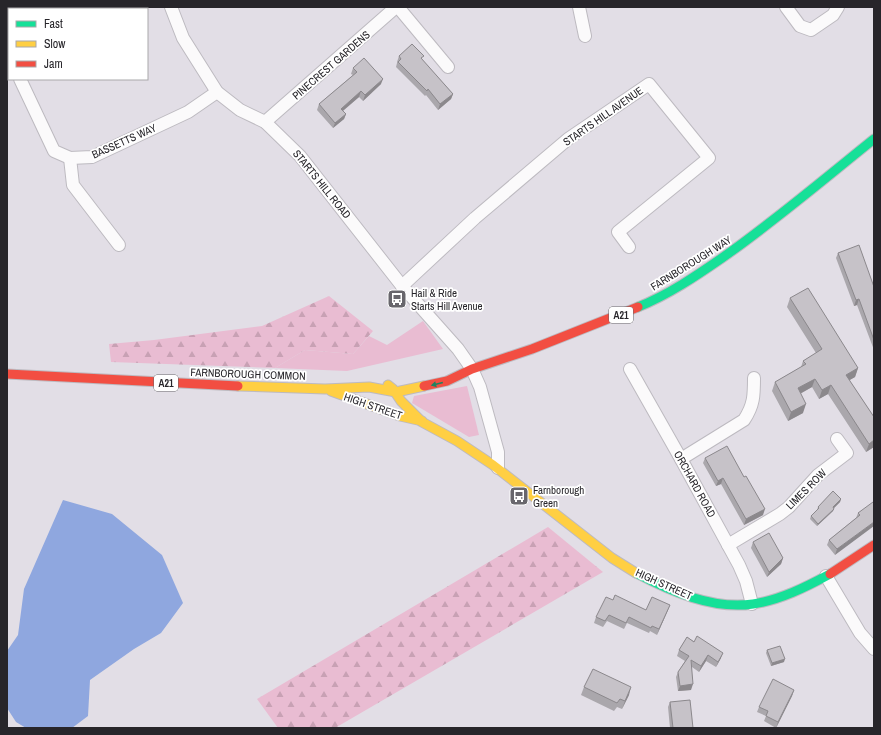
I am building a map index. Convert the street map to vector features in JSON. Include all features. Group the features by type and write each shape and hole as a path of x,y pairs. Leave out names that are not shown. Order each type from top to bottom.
{"main road":[{"name":"FARNBOROUGH WAY","path":"472,369 588,328 644,305 676,288 696,276 756,234 874,139"},
{"name":"A21","path":"451,367 472,369"},
{"name":"FARNBOROUGH COMMON","path":"7,374 197,385 325,389 369,387 396,392 447,381 472,369"},
{"name":"FARNBOROUGH COMMON","path":"369,387 393,379"},
{"name":"HIGH STREET","path":"382,383 391,386 403,402 422,421 470,449 498,468 616,561 635,572 678,592 702,600 726,604 752,604 772,599 826,576 874,545"},
{"name":"HIGH STREET","path":"325,389 400,416 422,421"}],"street":[{"name":"STARTS HILL ROAD","path":"171,7 183,38 217,92 240,110 265,122 300,156 402,286 458,349 472,369"},
{"path":"397,7 448,67"},
{"name":"PINECREST GARDENS","path":"265,122 397,7"},
{"path":"579,7 585,36"},
{"path":"786,7 800,26 811,30 833,15 838,7"},
{"path":"20,80 54,151 70,158 73,185 119,245"},
{"name":"STARTS HILL AVENUE","path":"402,286 475,218 568,139 648,84 709,158 618,232 629,247"},
{"name":"BASSETTS WAY","path":"70,158 92,157 188,112 217,92"},
{"path":"472,369 480,387 498,452 498,468"},
{"name":"ORCHARD ROAD","path":"630,369 739,565 746,581 752,604"},
{"path":"681,459 744,420 751,410 754,378"},
{"name":"LIMES ROW","path":"728,545 780,514 789,507 818,475 847,453 837,439"},
{"path":"826,576 860,633 874,649"}],"green space":[{"path":"329,296 373,331 353,354 305,350 275,368 111,362 109,344 154,340 262,326"},
{"path":"423,321 443,349 347,371 275,368 305,350 353,354 369,336 387,345"},
{"path":"467,386 479,435 469,437 412,403 414,396"},
{"path":"548,527 603,572 335,728 278,728 257,699"}],"water":[{"path":"63,500 112,514 162,555 183,603 161,633 134,649 90,680 88,716 72,728 26,728 16,722 7,708 7,651 18,635 24,589"}],"building":[{"path":"412,44 424,56 421,58 453,94 440,104 428,89 427,91 398,62 401,59 399,56"},
{"path":"364,58 383,79 365,95 361,91 341,109 346,114 335,123 319,104 357,72 353,68"},
{"path":"859,245 874,287 874,340 859,299 856,300 838,253"},
{"path":"808,288 858,368 846,375 874,417 874,440 869,444 831,385 822,390 815,379 798,388 806,404 791,412 775,382 806,364 803,361 822,349 790,298"},
{"path":"727,446 744,477 746,476 765,509 746,519 723,478 718,481 705,458"},
{"path":"833,491 841,499 833,507 834,509 818,524 811,516"},
{"path":"873,502 874,522 837,549 829,540 860,515 858,513"},
{"path":"769,533 783,558 769,572 753,542"},
{"path":"615,595 646,610 652,597 670,605 659,629 652,626 651,628 629,617 626,623 609,615 605,621 596,617 606,597 613,600"},
{"path":"697,636 723,653 718,662 708,655 701,666 691,660 693,684 680,686 678,672 689,656 679,650 687,637 694,642"},
{"path":"780,646 785,659 772,663 767,650"},
{"path":"593,669 631,687 625,701 620,699 617,703 584,687"},
{"path":"773,679 794,690 778,722 766,716 768,711 759,707"},
{"path":"690,700 693,728 673,728 670,702"}],"traffic: fast":[{"path":"638,307 671,291 742,244 874,139"},
{"path":"636,573 692,598 707,602 738,605 753,604 783,596 830,574"}],"traffic: slow":[{"path":"388,385 393,389 401,401 422,422 457,441 493,465 612,558 636,573"},
{"path":"238,386 325,389 369,387 396,392 424,386"},
{"path":"331,391 400,416 422,421"}],"traffic: jam":[{"path":"424,386 447,381 472,369 532,349 638,307"},
{"path":"7,374 238,386"},
{"path":"830,574 874,545"}],"place":[{"name":"Hail & Ride Starts Hill Avenue","path":"397,299"},
{"name":"Farnborough Green","path":"519,496"}]}
